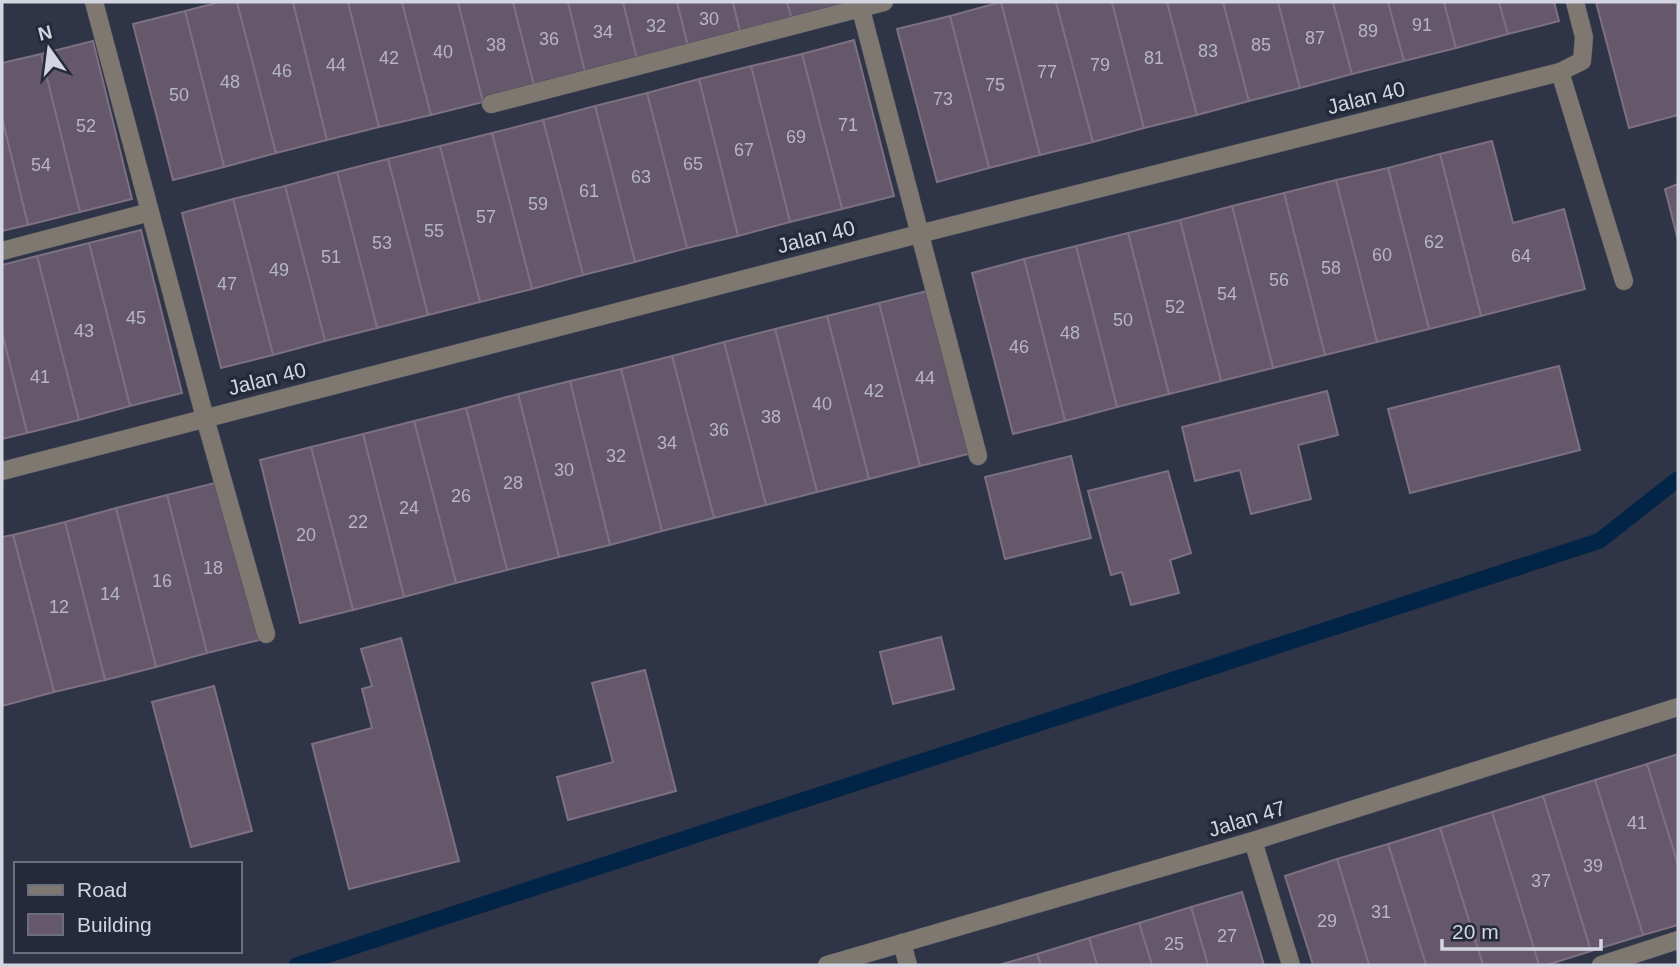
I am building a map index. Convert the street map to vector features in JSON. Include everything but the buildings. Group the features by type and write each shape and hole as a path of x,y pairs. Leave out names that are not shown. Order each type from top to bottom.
{"street":[{"path":"94,2 205,418 266,634"},
{"path":"491,104 860,5 884,2"},
{"name":"Jalan 40","path":"2,471 1560,72 1582,61 1584,37 1575,2"},
{"path":"860,5 978,456"},
{"path":"1560,72 1624,281"},
{"path":"2,251 150,212"},
{"name":"Jalan 47","path":"827,965 1253,841 1678,707"},
{"path":"1253,841 1290,965"},
{"path":"1601,965 1678,940"},
{"path":"902,943 908,965"}],"waterway":[{"path":"297,965 1599,541 1678,479"}]}
